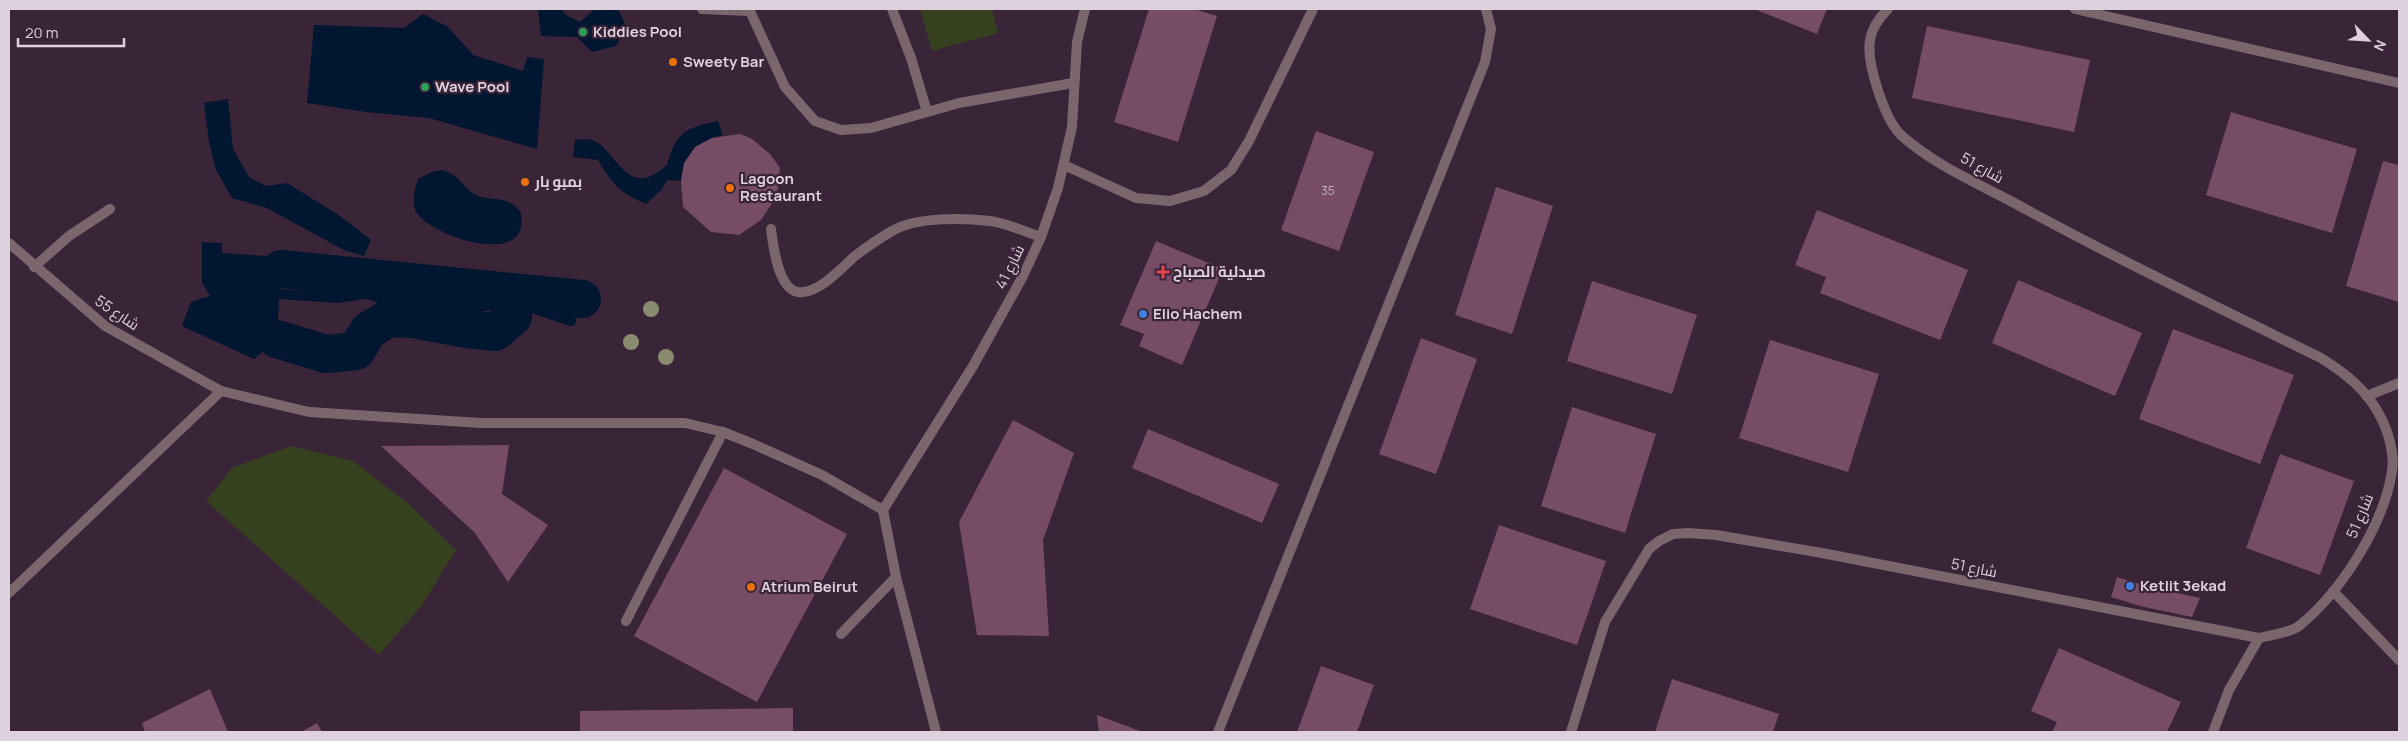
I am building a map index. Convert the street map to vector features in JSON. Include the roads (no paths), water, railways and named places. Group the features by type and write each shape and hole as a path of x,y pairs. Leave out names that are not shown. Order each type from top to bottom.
{"street":[{"path":"702,9 749,10 785,87 815,121 841,130 871,128 976,100 1073,83"},
{"path":"892,9 911,58 927,112"},
{"name":"شارع 41","path":"883,510 973,366 1023,276 1041,237 1058,188 1072,127 1073,83 1077,42 1085,9"},
{"path":"1064,165 1136,198 1170,201 1204,192 1231,170 1249,141 1313,9"},
{"path":"1218,732 1485,62 1490,29 1486,9"},
{"name":"شارع 51","path":"1571,732 1604,622 1649,549 1673,534 1688,533 1716,536 1822,553 2259,638 2298,628 2333,591 2360,554 2382,509 2392,470 2390,443 2381,416 2367,396 2348,375 2321,358 2102,251 1940,162 1900,134 1883,103 1872,75 1870,41 1876,21 1888,9"},
{"path":"2075,9 2399,83"},
{"path":"34,267 69,236 110,209"},
{"path":"771,229 774,255 787,286 796,292 806,292 829,280 855,256 897,228 921,221 991,221 1041,237"},
{"name":"شارع 55","path":"9,243 34,267 105,326 221,391 309,412 481,422 686,423 723,432 822,475 883,510"},
{"path":"2367,396 2399,383"},
{"path":"9,593 221,391"},
{"path":"626,621 723,432"},
{"path":"883,510 896,577 936,732"},
{"path":"841,634 896,577"},
{"path":"2333,591 2399,660"},
{"path":"2213,732 2230,690 2259,638"}],"water":[{"name":"Kiddies Pool","path":"538,9 561,9 566,15 580,22 595,9 618,9 627,28 616,46 592,52 577,37 541,36"},
{"name":"Wave Pool","path":"423,14 448,27 473,55 523,71 527,57 544,59 537,149 429,118 366,112 307,103 314,25 404,28"},
{"path":"228,99 233,149 249,177 266,186 287,183 340,216 371,240 364,256 344,250 267,208 232,198 216,170 209,142 204,103"},
{"path":"718,121 723,135 706,141 693,150 685,163 681,181 667,180 662,189 646,204 629,196 617,187 598,160 573,157 575,140 592,140 601,145 627,172 634,177 642,178 653,175 667,165 674,145 684,133 697,126"},
{"path":"443,170 455,176 476,195 503,200 518,209 522,222 515,238 502,243 486,244 468,241 450,235 421,218 415,209 414,202 418,179 431,172"},
{"path":"202,242 222,243 222,253 281,257 277,339 254,359 182,326 191,302 210,296 202,282"}],"waterway":[{"path":"281,269 582,299"},
{"path":"280,281 340,284 385,300 403,302 430,297 463,296 490,304"},
{"path":"280,294 338,298 389,290 413,293 436,305 457,310 505,303 532,308 571,321"},
{"path":"538,308 572,308"},
{"path":"277,339 326,354 356,351 369,330 389,318 413,319 495,332 513,317"}],"place":[{"name":"Kiddies Pool","path":"583,32"},
{"name":"Sweety Bar","path":"673,62"},
{"name":"Wave Pool","path":"425,87"},
{"name":"بمبو بار","path":"525,182"},
{"name":"Lagoon Restaurant","path":"730,188"},
{"name":"صيدلية الصباح","path":"1163,272"},
{"name":"Elio Hachem","path":"1143,314"},
{"name":"Ketlit 3ekad","path":"2130,586"},
{"name":"Atrium Beirut","path":"751,587"}]}
